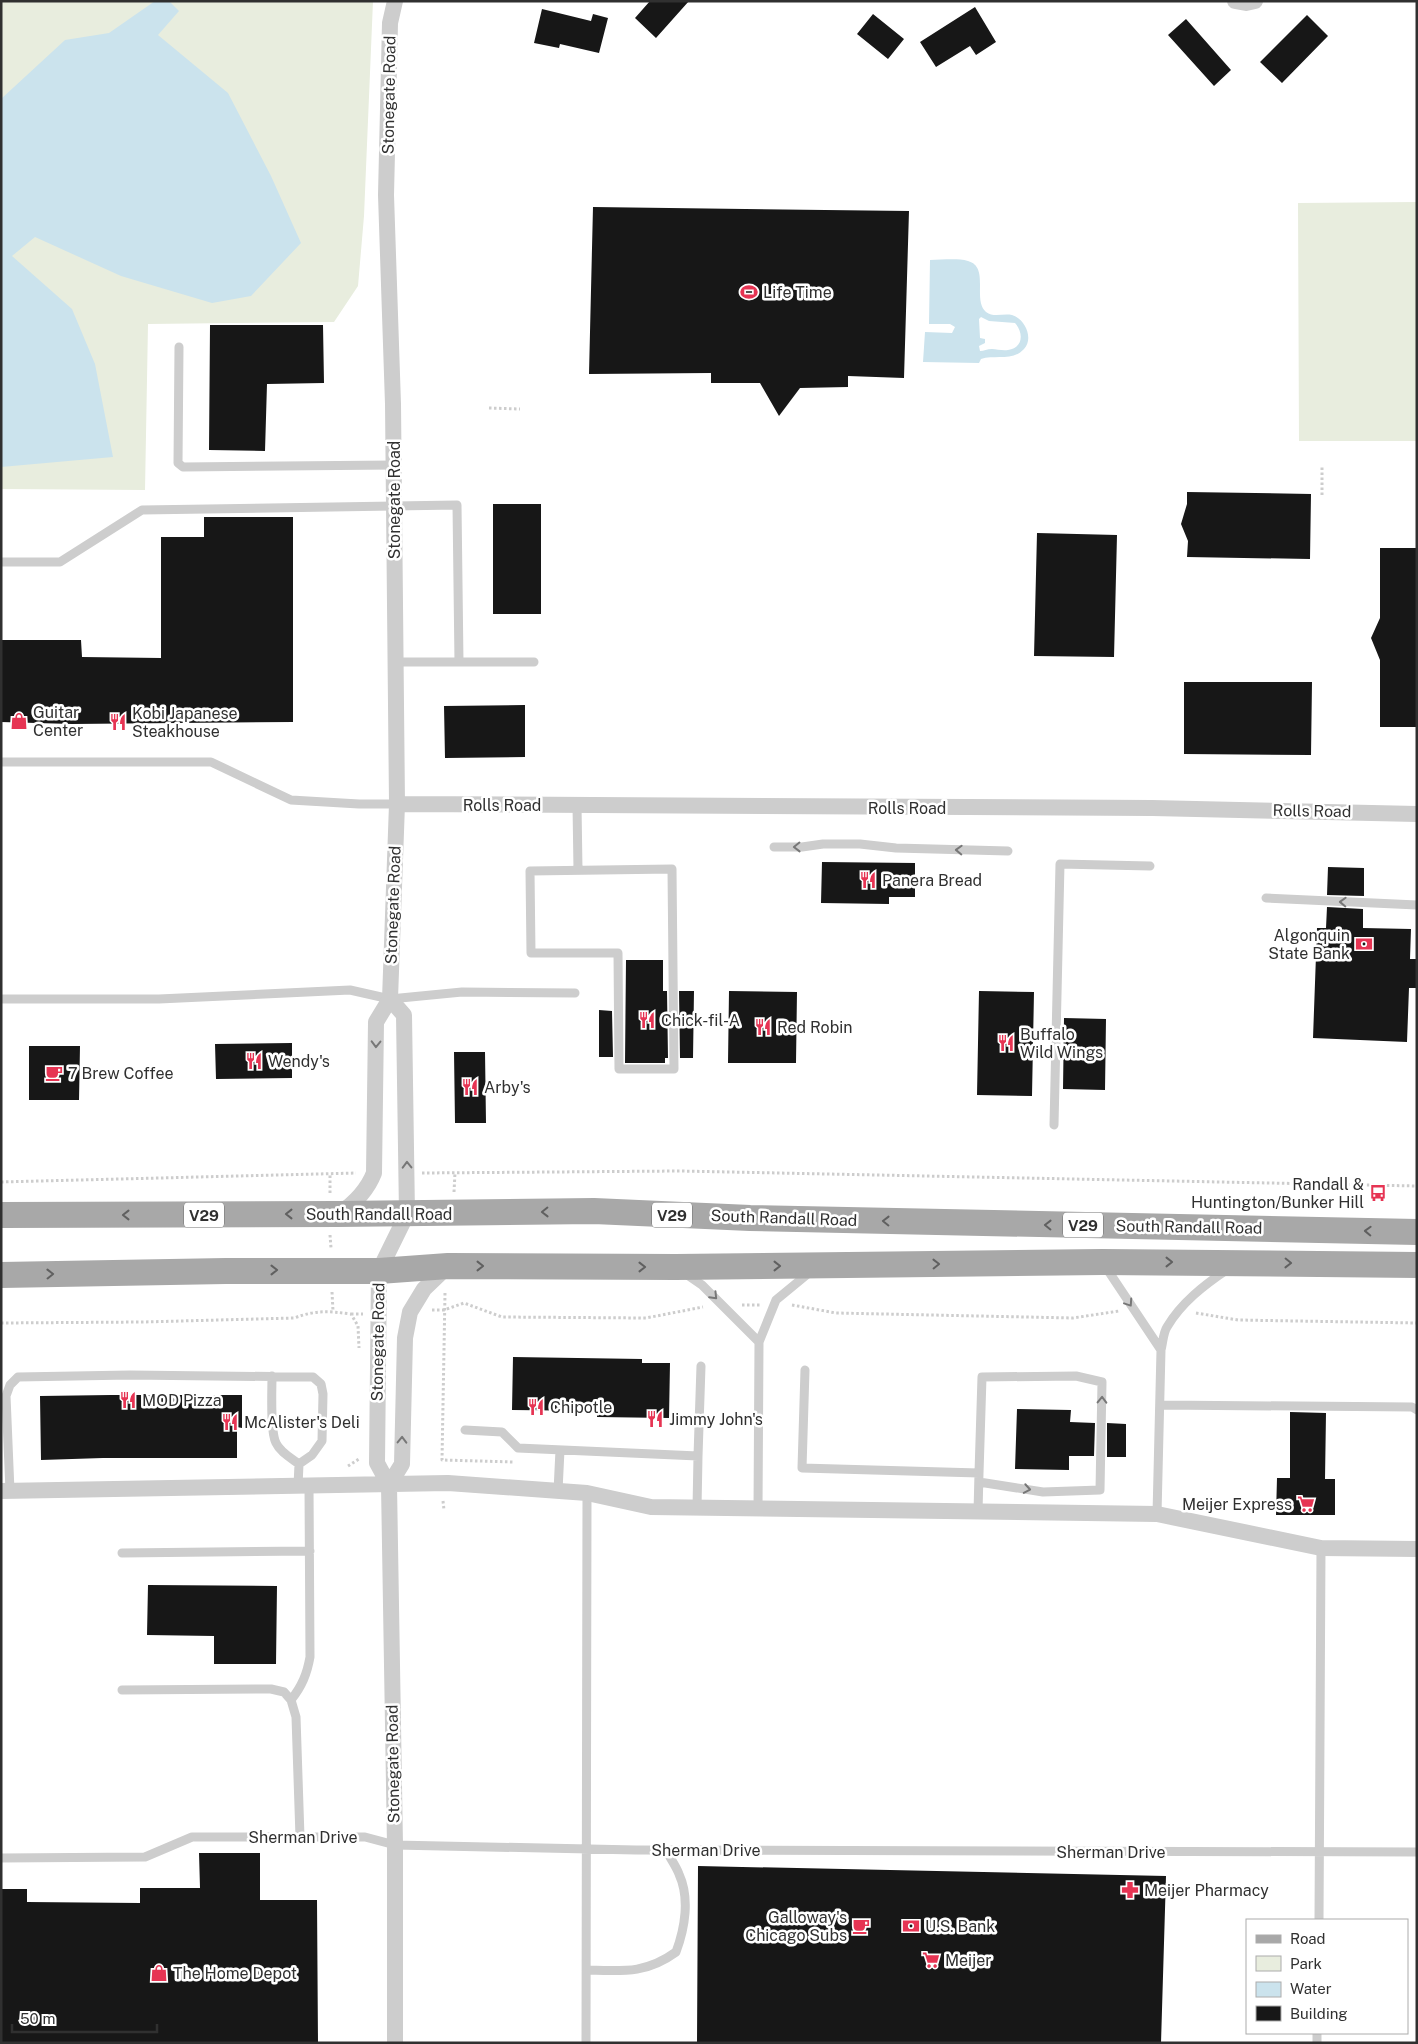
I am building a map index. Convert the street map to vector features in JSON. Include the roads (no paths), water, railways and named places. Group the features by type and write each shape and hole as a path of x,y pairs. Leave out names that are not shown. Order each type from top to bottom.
{"main road":[{"name":"South Randall Road","path":"1,1215 407,1214 594,1211 760,1218 1417,1232"},
{"path":"1,1275 379,1271 448,1266 676,1267 1102,1262 1417,1265"}],"street":[{"name":"Stonegate Road","path":"334,1214 361,1195 374,1173 376,1022 390,999 397,804 394,465 386,195 390,22 395,1"},
{"path":"1236,1 1246,3 1255,1"},
{"name":"Rolls Road","path":"397,804 1152,808 1417,814"},
{"name":"Stonegate Road","path":"390,999 404,1015 407,1214 379,1271 377,1463 389,1484 395,1845 395,2043"},
{"name":"Stonegate Road","path":"389,1484 402,1464 405,1338 410,1312 424,1289 448,1266"},
{"path":"6,1491 448,1483 588,1493 651,1507 1156,1514 1321,1548 1417,1549"}],"lane":[{"path":"179,346 178,464 183,467 394,465"},
{"path":"1,562 60,562 142,510 458,505 459,662"},
{"path":"395,662 534,662"},
{"path":"1,762 211,762 291,800 397,804"},
{"path":"577,805 578,870"},
{"path":"774,847 860,844 896,848 1008,851"},
{"path":"1054,1125 1060,864 1150,866"},
{"path":"672,869 674,1069 619,1069 618,952 531,953 530,871 578,870 672,869"},
{"path":"1266,898 1417,905"},
{"path":"1,999 159,999 350,990 390,999 462,992 575,994"},
{"path":"1102,1262 1161,1350"},
{"path":"1156,1514 1161,1350 1166,1329 1190,1298 1239,1262"},
{"path":"758,1509 759,1342 774,1305 782,1295 818,1266"},
{"path":"676,1267 702,1284 759,1342"},
{"path":"697,1508 701,1366"},
{"path":"804,1370 802,1468 979,1478 1044,1492 1100,1490 1102,1382 1076,1376 982,1377 979,1478 978,1512"},
{"path":"6,1491 6,1396 10,1385 18,1377 130,1375 313,1377 321,1384 323,1394 322,1441 312,1455 299,1464"},
{"path":"272,1376 273,1431 276,1442 285,1454 299,1464 310,1551 310,1657 306,1676 291,1700"},
{"path":"1160,1405 1412,1407 1417,1410"},
{"path":"465,1430 502,1432 518,1448 698,1456"},
{"path":"558,1491 560,1450"},
{"path":"586,2043 588,1493"},
{"path":"1319,1919 1321,1548"},
{"path":"122,1553 310,1551"},
{"path":"122,1690 271,1689 284,1692 291,1700 296,1717 300,1837"},
{"name":"Sherman Drive","path":"1,1858 145,1857 192,1837 365,1837 395,1845 666,1850 1417,1852"},
{"path":"587,1970 636,1971 651,1967 676,1952 684,1924 685,1891 679,1874 666,1850"}],"water":[{"path":"155,1 169,1 179,11 158,35 228,93 271,176 301,243 251,296 212,303 121,276 35,237 12,256 72,309 95,364 113,457 1,467 1,99 65,40 109,33"},
{"path":"930,260 964,260 975,264 978,270 980,277 980,300 986,312 992,315 1012,315 1017,317 1027,329 1028,340 1024,349 1009,357 981,359 979,363 923,362 925,332 952,333 955,327 950,324 929,324","holes":["981,317 989,321 1015,323 1021,335 1017,346 1008,350 992,349 980,351 979,346 985,343 985,339 980,338 979,319"]}],"place":[{"name":"Life Time","path":"749,292"},
{"name":"Guitar Center","path":"19,721"},
{"name":"Kobi Japanese Steakhouse","path":"118,722"},
{"name":"Panera Bread","path":"868,880"},
{"name":"Algonquin State Bank","path":"1364,944"},
{"name":"Chick-fil-A","path":"647,1020"},
{"name":"Red Robin","path":"763,1027"},
{"name":"Buffalo Wild Wings","path":"1006,1043"},
{"name":"Wendy's","path":"254,1061"},
{"name":"7 Brew Coffee","path":"54,1073"},
{"name":"Arby's","path":"470,1087"},
{"name":"Randall & Huntington/Bunker Hill","path":"1378,1193"},
{"name":"MOD Pizza","path":"128,1400"},
{"name":"Chipotle","path":"536,1407"},
{"name":"Jimmy John's","path":"655,1419"},
{"name":"McAlister's Deli","path":"230,1422"},
{"name":"Meijer Express","path":"1306,1504"},
{"name":"Meijer Pharmacy","path":"1130,1890"},
{"name":"Galloway's Chicago Subs","path":"861,1926"},
{"name":"U.S. Bank","path":"911,1926"},
{"name":"Meijer","path":"931,1960"},
{"name":"The Home Depot","path":"159,1973"}]}
